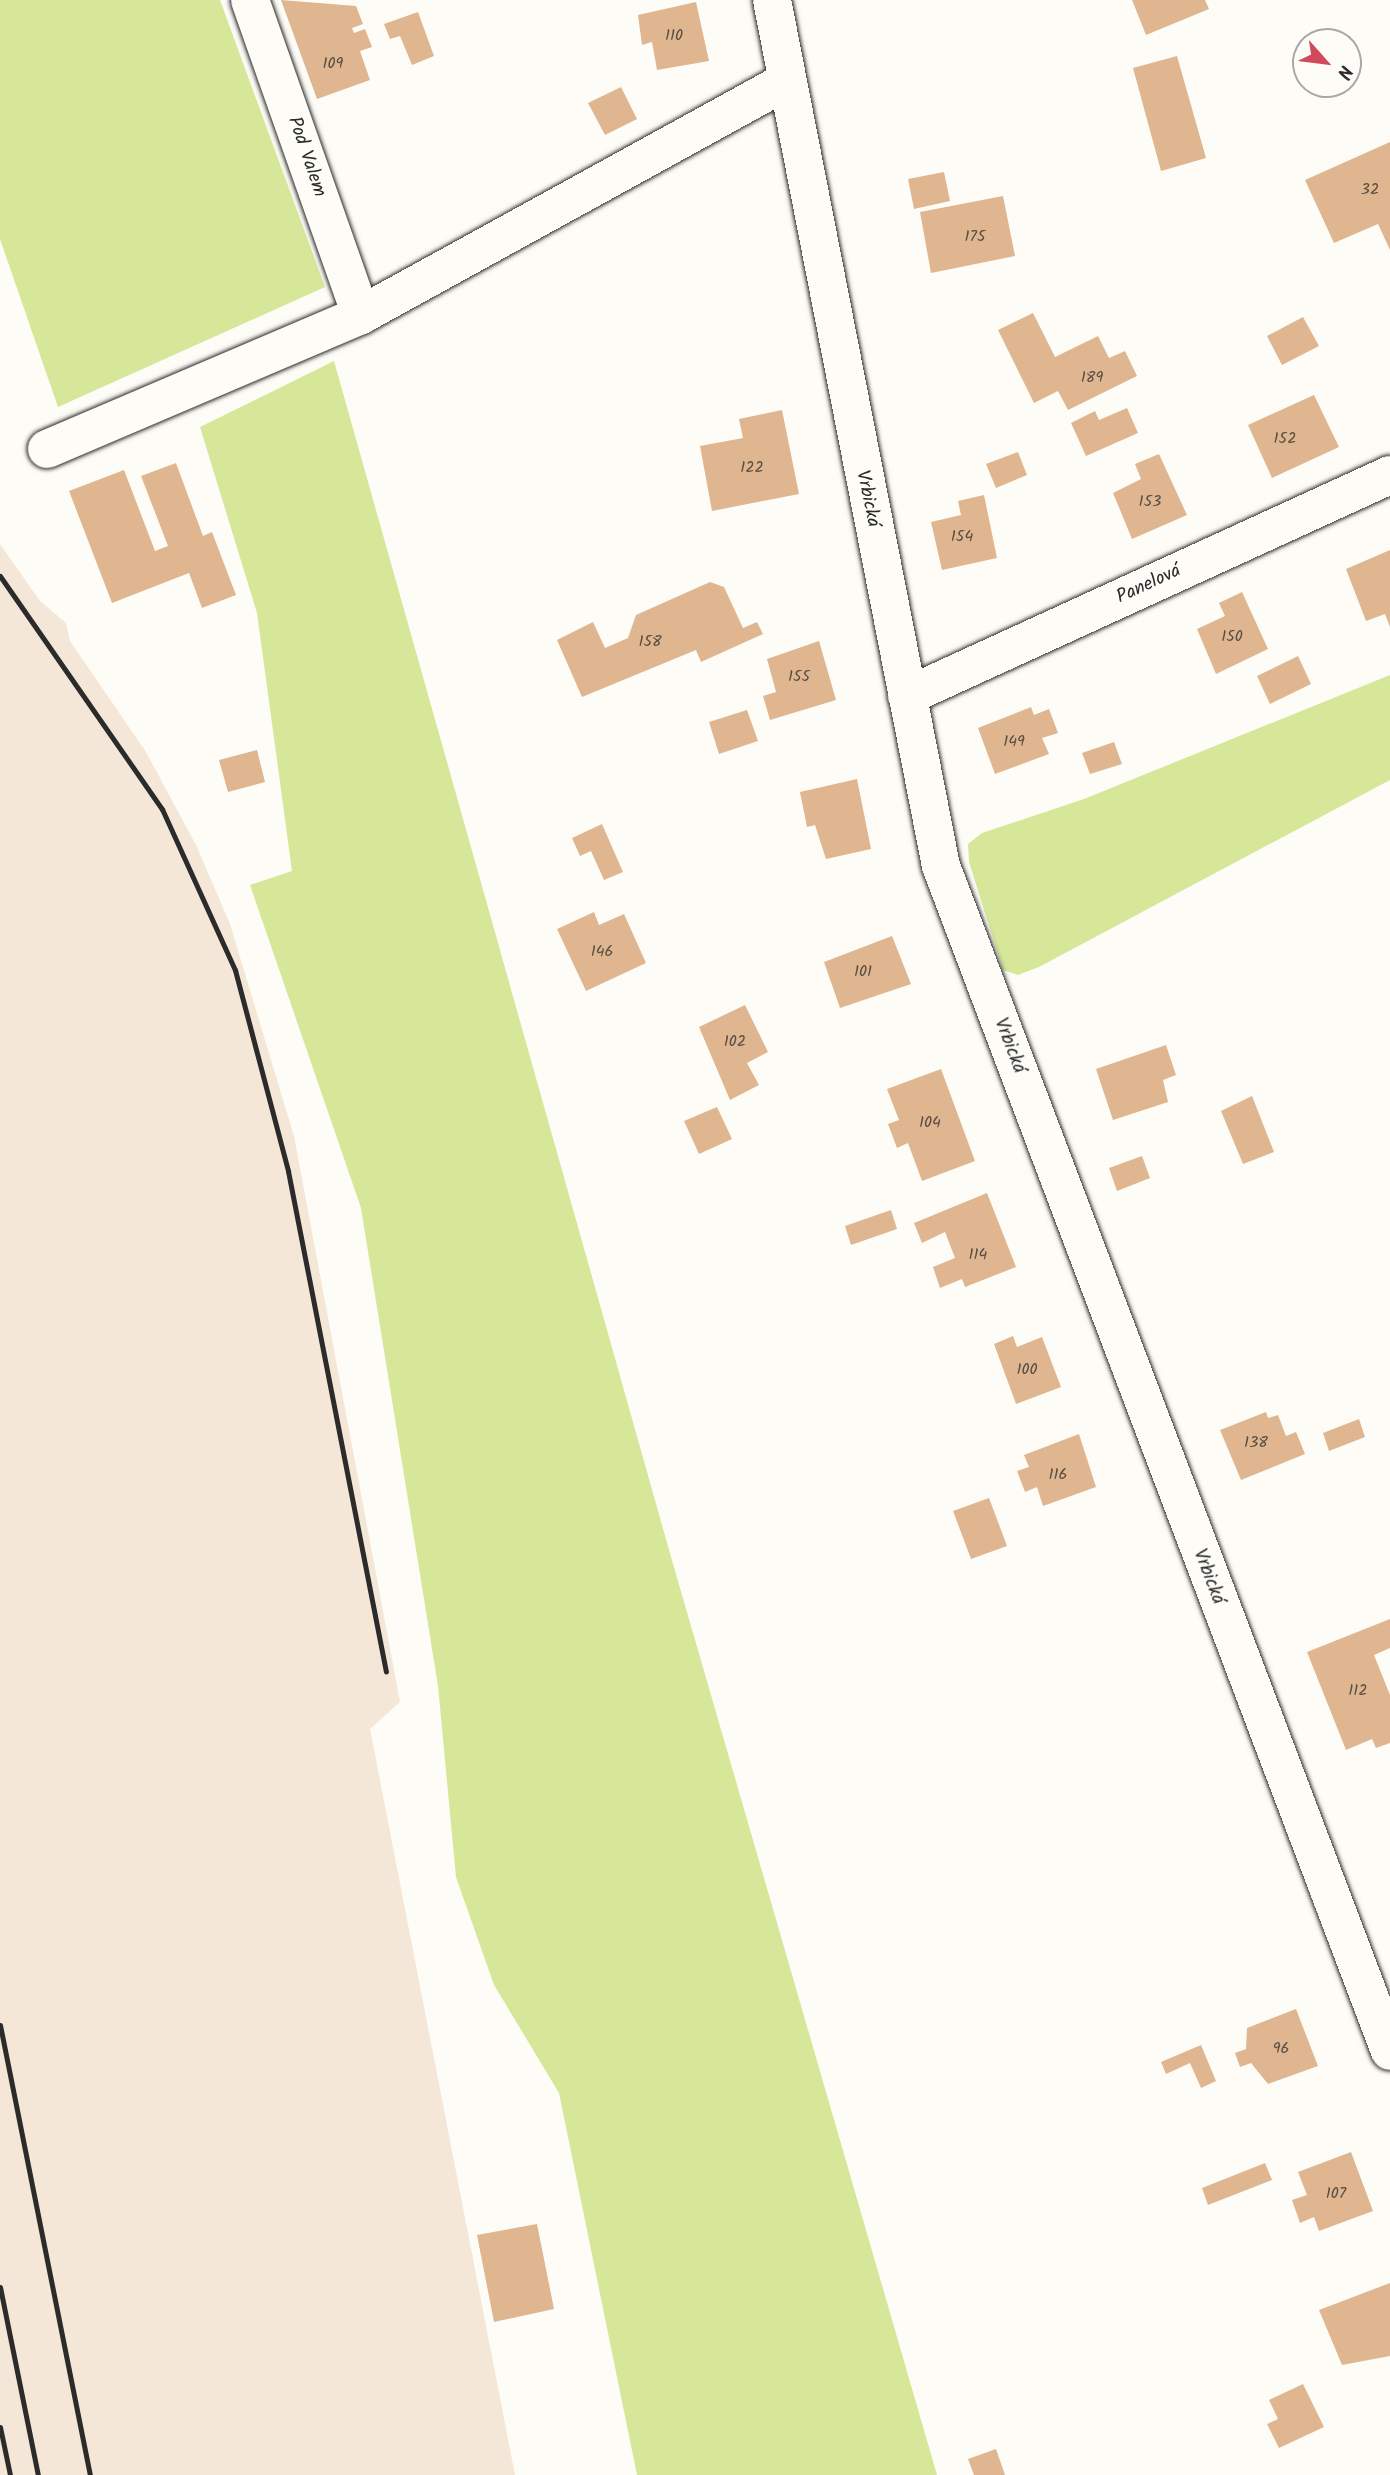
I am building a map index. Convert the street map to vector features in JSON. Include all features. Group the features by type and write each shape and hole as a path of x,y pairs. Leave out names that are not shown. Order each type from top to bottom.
{"street":[{"name":"Pod Valem","path":"250,0 361,315"},
{"name":"Vrbická","path":"772,0 941,866 1390,2051"},
{"path":"47,449 361,315 788,81"},
{"name":"Panelová","path":"907,696 1390,475"}],"shaded area":[{"path":"0,544 40,601 66,623 70,641 146,752 197,847 230,924 294,1136 400,1702 370,1729 515,2475 0,2475"}],"green space":[{"path":"0,0 220,0 325,287 58,407 0,239"},
{"path":"334,361 671,1557 937,2475 637,2475 559,2093 494,1985 456,1877 438,1686 361,1208 250,885 292,871 257,613 200,427"},
{"path":"1390,675 1390,780 1039,967 1018,975 1003,970 969,862 968,844 982,833 1084,799"}],"building":[{"path":"281,0 356,6 363,24 352,28 354,33 365,29 372,47 360,51 370,80 317,99"},
{"path":"1132,0 1205,0 1209,9 1146,35"},
{"path":"696,2 709,61 657,70 652,42 642,45 638,15"},
{"path":"418,12 434,56 412,65 400,36 390,39 384,24"},
{"path":"1177,56 1206,158 1161,171 1133,68"},
{"path":"621,87 637,119 605,135 588,103"},
{"path":"1390,142 1390,250 1378,224 1334,243 1305,180"},
{"path":"944,172 950,201 914,209 908,179"},
{"path":"1003,196 1015,256 931,273 920,212"},
{"path":"1033,313 1055,357 1098,336 1109,358 1125,351 1137,376 1068,410 1058,391 1034,403 998,330"},
{"path":"1303,317 1319,346 1282,365 1267,336"},
{"path":"1314,395 1339,447 1272,478 1248,425"},
{"path":"1127,408 1138,433 1086,456 1071,423 1095,411 1099,420"},
{"path":"782,410 799,494 712,511 700,446 743,438 739,419"},
{"path":"1018,452 1027,475 996,488 986,464"},
{"path":"1159,454 1187,515 1132,539 1113,493 1141,479 1135,464"},
{"path":"176,463 203,536 212,532 236,595 202,608 189,573 112,603 69,491 124,470 155,551 168,546 141,476"},
{"path":"984,495 997,558 942,570 931,522 961,515 958,501"},
{"path":"1390,550 1390,627 1385,614 1366,621 1346,569"},
{"path":"710,582 724,587 743,628 757,622 763,634 701,662 696,650 582,697 557,640 593,622 605,648 628,638 636,615"},
{"path":"1242,592 1268,649 1216,674 1197,629 1225,616 1219,603"},
{"path":"819,641 836,700 770,720 763,696 776,692 767,659"},
{"path":"1298,656 1311,684 1270,704 1257,676"},
{"path":"1031,707 1034,715 1049,709 1058,733 1042,738 1049,754 995,774 978,728"},
{"path":"747,710 758,741 719,754 709,722"},
{"path":"1114,742 1122,764 1090,774 1082,753"},
{"path":"257,750 265,782 228,792 219,760"},
{"path":"857,779 871,849 826,859 815,825 807,827 800,792"},
{"path":"602,824 623,872 604,880 591,851 580,856 572,838"},
{"path":"594,912 599,925 624,914 646,963 586,991 557,929"},
{"path":"892,936 911,984 840,1008 824,962"},
{"path":"745,1005 768,1052 747,1063 759,1085 730,1100 699,1027"},
{"path":"1166,1045 1176,1075 1163,1080 1168,1102 1113,1120 1096,1069"},
{"path":"941,1069 975,1161 922,1181 908,1143 897,1148 888,1124 899,1120 887,1089"},
{"path":"1252,1096 1274,1152 1243,1164 1221,1111"},
{"path":"717,1107 732,1139 699,1154 684,1121"},
{"path":"1142,1156 1150,1178 1117,1191 1109,1168"},
{"path":"987,1193 1016,1267 965,1287 962,1279 940,1288 933,1267 955,1258 945,1232 922,1243 914,1223"},
{"path":"891,1210 897,1229 851,1245 845,1226"},
{"path":"1013,1336 1017,1347 1042,1337 1061,1387 1016,1404 994,1344"},
{"path":"1266,1412 1268,1418 1278,1415 1286,1436 1296,1432 1305,1454 1241,1480 1220,1430"},
{"path":"1359,1419 1365,1437 1329,1451 1323,1433"},
{"path":"1079,1434 1096,1487 1043,1506 1037,1487 1025,1492 1017,1471 1029,1467 1024,1455"},
{"path":"989,1498 1007,1546 971,1559 953,1511"},
{"path":"1390,1619 1390,1648 1374,1655 1390,1695 1390,1743 1376,1748 1372,1739 1346,1750 1307,1652"},
{"path":"1296,2009 1318,2066 1268,2084 1251,2063 1240,2067 1235,2053 1246,2049 1247,2028"},
{"path":"1201,2045 1216,2081 1201,2088 1190,2063 1166,2074 1161,2062"},
{"path":"1351,2152 1373,2211 1319,2231 1314,2217 1300,2223 1292,2200 1307,2195 1298,2172"},
{"path":"1265,2163 1272,2180 1208,2205 1202,2188"},
{"path":"537,2224 554,2309 494,2322 477,2235"},
{"path":"1390,2283 1390,2356 1342,2365 1319,2310"},
{"path":"1303,2384 1324,2427 1279,2448 1267,2424 1278,2419 1269,2400"},
{"path":"996,2449 1005,2475 974,2475 968,2459"}],"railway":[{"path":"0,576 162,809 235,970 288,1171 386,1672"},
{"path":"0,2025 90,2475"},
{"path":"0,2287 38,2475"},
{"path":"0,2427 10,2475"}]}
